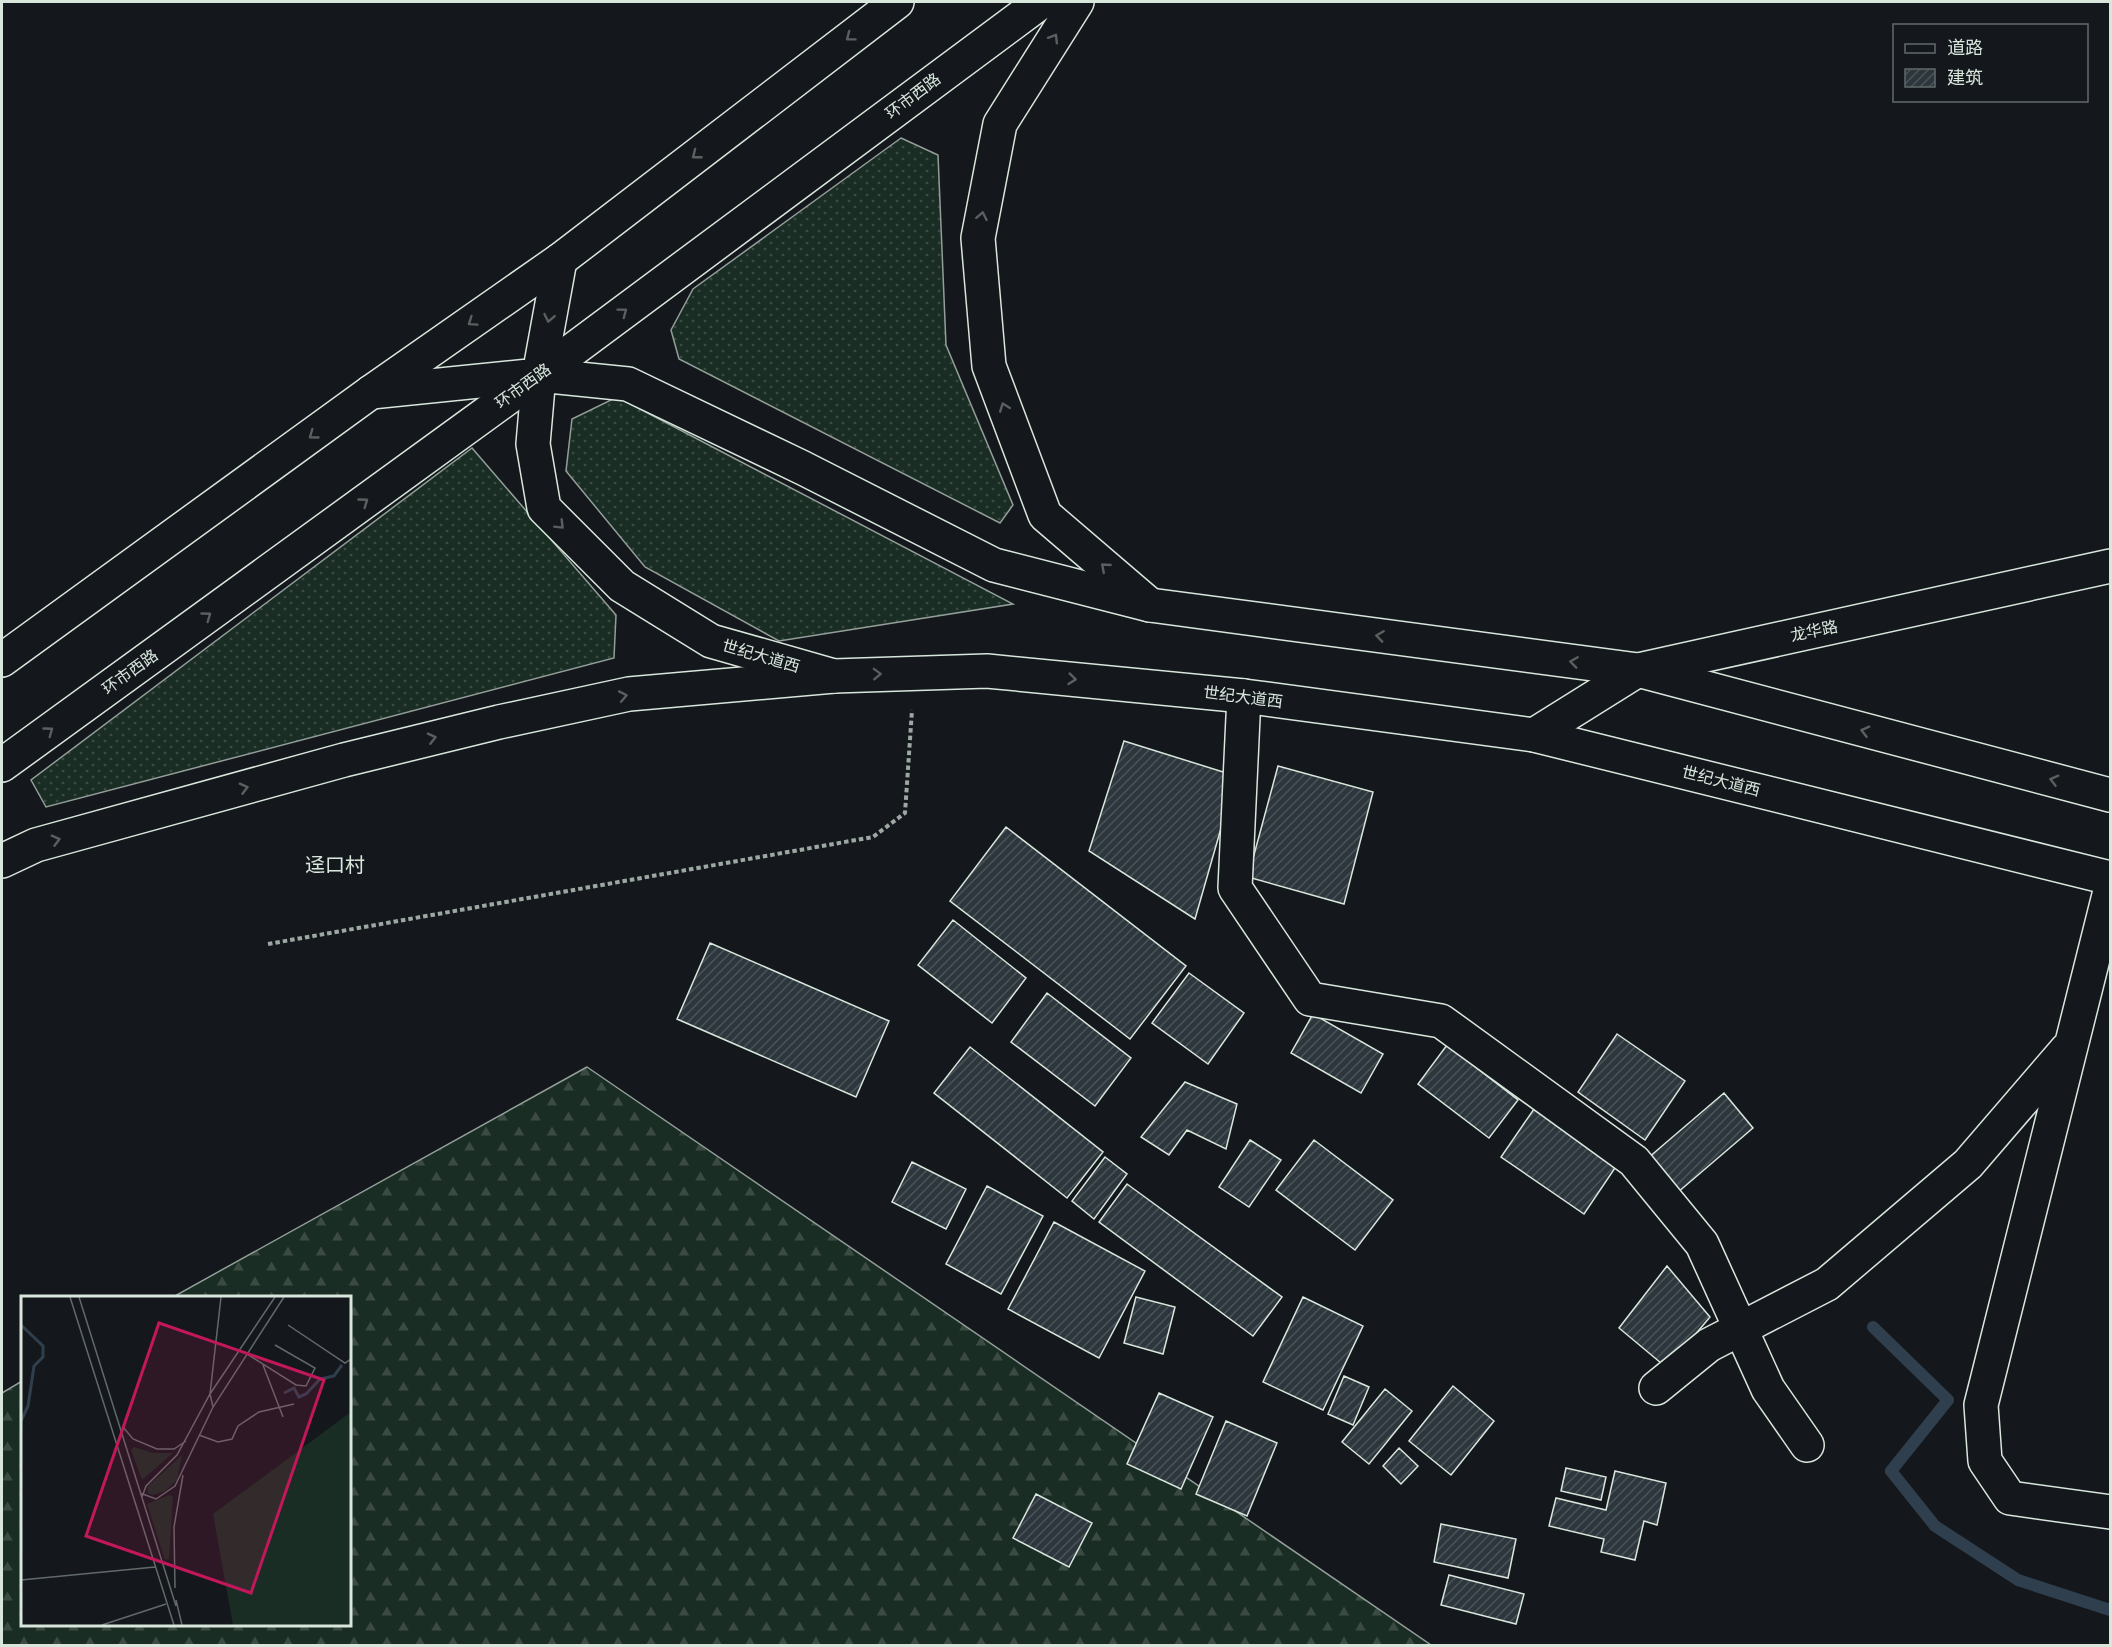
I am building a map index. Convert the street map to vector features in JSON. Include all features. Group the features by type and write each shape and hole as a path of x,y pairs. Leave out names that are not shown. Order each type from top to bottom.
{"main road":[{"path":"2,660 371,392 560,260 897,2"},
{"name":"环市西路","path":"2,765 538,375 1041,2"},
{"path":"1077,2 1000,124 978,238 989,366 1045,515 1150,605"},
{"name":"世纪大道西","path":"560,260 538,375 533,444 544,508 622,586 711,641 834,676 987,671 1244,696 1534,735 2110,878"},
{"path":"371,392 538,375 628,384 803,468 994,565 1150,605 1638,670 2110,795"},
{"name":"龙华路","path":"1534,735 1638,670 2110,566"},
{"path":"2,861 36,845 344,760 499,722 629,694 834,676"},
{"path":"1244,696 1235,888 1310,999 1441,1020 1634,1161 1702,1244 1768,1389 1807,1445"},
{"path":"2110,891 1981,1405 1984,1461 2010,1498 2110,1512"},
{"path":"1656,1388 1709,1345 1827,1284 1968,1164 2072,1043"}],"path":[{"path":"268,944 873,837 906,813 914,673"}],"green space":[{"path":"901,138 938,155 946,345 1013,505 1000,523 679,359 671,330 693,289"},
{"path":"617,397 1013,604 779,641 645,567 566,471 572,419"},
{"path":"472,448 616,615 614,658 46,807 31,780"},
{"path":"587,1067 1431,1645 2,1645 2,1393 21,1382 21,1626 351,1626 351,1296 175,1296"}],"building":[{"path":"1124,741 1236,776 1195,919 1089,851"},
{"path":"1278,766 1373,792 1344,904 1248,877"},
{"path":"1006,827 1186,966 1130,1039 950,901"},
{"path":"953,920 1026,978 992,1023 918,965"},
{"path":"710,943 889,1021 856,1097 677,1019"},
{"path":"1189,973 1244,1013 1208,1064 1152,1023"},
{"path":"1047,993 1131,1058 1095,1106 1011,1042"},
{"path":"1313,1014 1383,1054 1361,1093 1291,1053"},
{"path":"1617,1034 1685,1081 1645,1140 1578,1092"},
{"path":"1447,1045 1518,1100 1489,1138 1418,1084"},
{"path":"970,1047 1103,1152 1067,1198 934,1093"},
{"path":"1185,1082 1237,1104 1226,1149 1187,1130 1169,1155 1141,1137"},
{"path":"1724,1093 1753,1128 1677,1193 1648,1158"},
{"path":"1534,1109 1617,1165 1584,1214 1501,1157"},
{"path":"1250,1140 1281,1160 1249,1207 1219,1187"},
{"path":"1314,1140 1393,1200 1355,1250 1276,1190"},
{"path":"1105,1157 1127,1174 1094,1219 1072,1201"},
{"path":"912,1162 966,1189 946,1229 892,1202"},
{"path":"1127,1184 1282,1297 1253,1336 1099,1222"},
{"path":"987,1186 1043,1216 1001,1294 946,1264"},
{"path":"1054,1222 1145,1271 1099,1358 1008,1309"},
{"path":"1667,1266 1710,1317 1667,1368 1619,1328"},
{"path":"1136,1297 1175,1307 1163,1354 1124,1343"},
{"path":"1303,1297 1363,1326 1323,1410 1263,1382"},
{"path":"1344,1376 1369,1387 1353,1425 1328,1414"},
{"path":"1453,1386 1494,1421 1451,1475 1409,1441"},
{"path":"1385,1389 1412,1411 1369,1464 1342,1442"},
{"path":"1159,1393 1213,1417 1181,1489 1127,1464"},
{"path":"1226,1421 1277,1443 1247,1516 1196,1494"},
{"path":"1399,1448 1418,1466 1401,1484 1383,1466"},
{"path":"1566,1468 1606,1477 1601,1500 1561,1491"},
{"path":"1615,1471 1666,1483 1657,1525 1644,1521 1635,1560 1601,1552 1604,1539 1549,1526 1556,1498 1606,1510"},
{"path":"1036,1494 1092,1523 1069,1567 1013,1538"},
{"path":"1441,1524 1516,1539 1508,1578 1434,1562"},
{"path":"1449,1575 1524,1594 1516,1624 1441,1605"}],"waterway":[{"path":"1873,1327 1948,1400 1891,1471 1935,1526 2018,1580 2110,1610"}],"district":[{"name":"迳口村","path":"335,865"}]}
